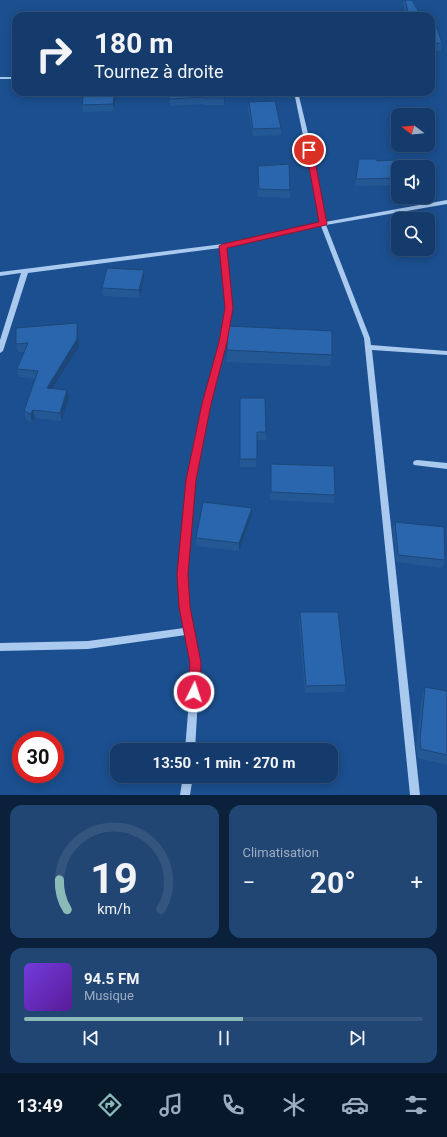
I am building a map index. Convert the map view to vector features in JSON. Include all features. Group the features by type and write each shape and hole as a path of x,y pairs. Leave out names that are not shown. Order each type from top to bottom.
{"street":[{"path":"0,78 12,78"},
{"path":"297,96 323,224 367,338 415,795"},
{"path":"0,274 223,246 323,224 447,202"},
{"path":"190,743 196,663 184,607 183,574 191,480 206,404 223,342 229,308 223,246"},
{"path":"0,351 25,271"},
{"path":"368,347 447,353"},
{"path":"417,463 447,466"},
{"path":"0,647 88,646 189,631"},
{"path":"185,795 187,783"}],"building":[{"path":"405,0 412,0 419,12 408,12"},
{"path":"435,28 437,28 442,43 435,44"},
{"path":"83,96 114,96 113,104 82,105"},
{"path":"169,96 224,96 224,98 204,97 169,99"},
{"path":"275,101 281,128 253,129 249,102"},
{"path":"359,159 376,159 377,161 391,160 391,178 356,179"},
{"path":"289,164 290,190 259,189 258,166"},
{"path":"107,268 144,270 139,290 102,288"},
{"path":"77,323 77,339 47,388 67,390 60,413 33,410 30,414 24,411 38,371 17,369 28,343 16,344 16,328"},
{"path":"228,326 332,331 332,355 227,350"},
{"path":"240,398 265,398 266,432 257,432 257,459 240,459"},
{"path":"271,464 334,466 335,495 271,492"},
{"path":"203,502 252,508 239,543 196,538"},
{"path":"395,522 444,527 445,560 398,555"},
{"path":"300,612 338,612 346,685 306,686"},
{"path":"425,687 447,691 447,755 421,749 420,740"}],"route":[{"path":"194,692 196,663 184,607 183,574 191,480 206,404 223,342 229,308 223,246 323,224 309,150"}]}
